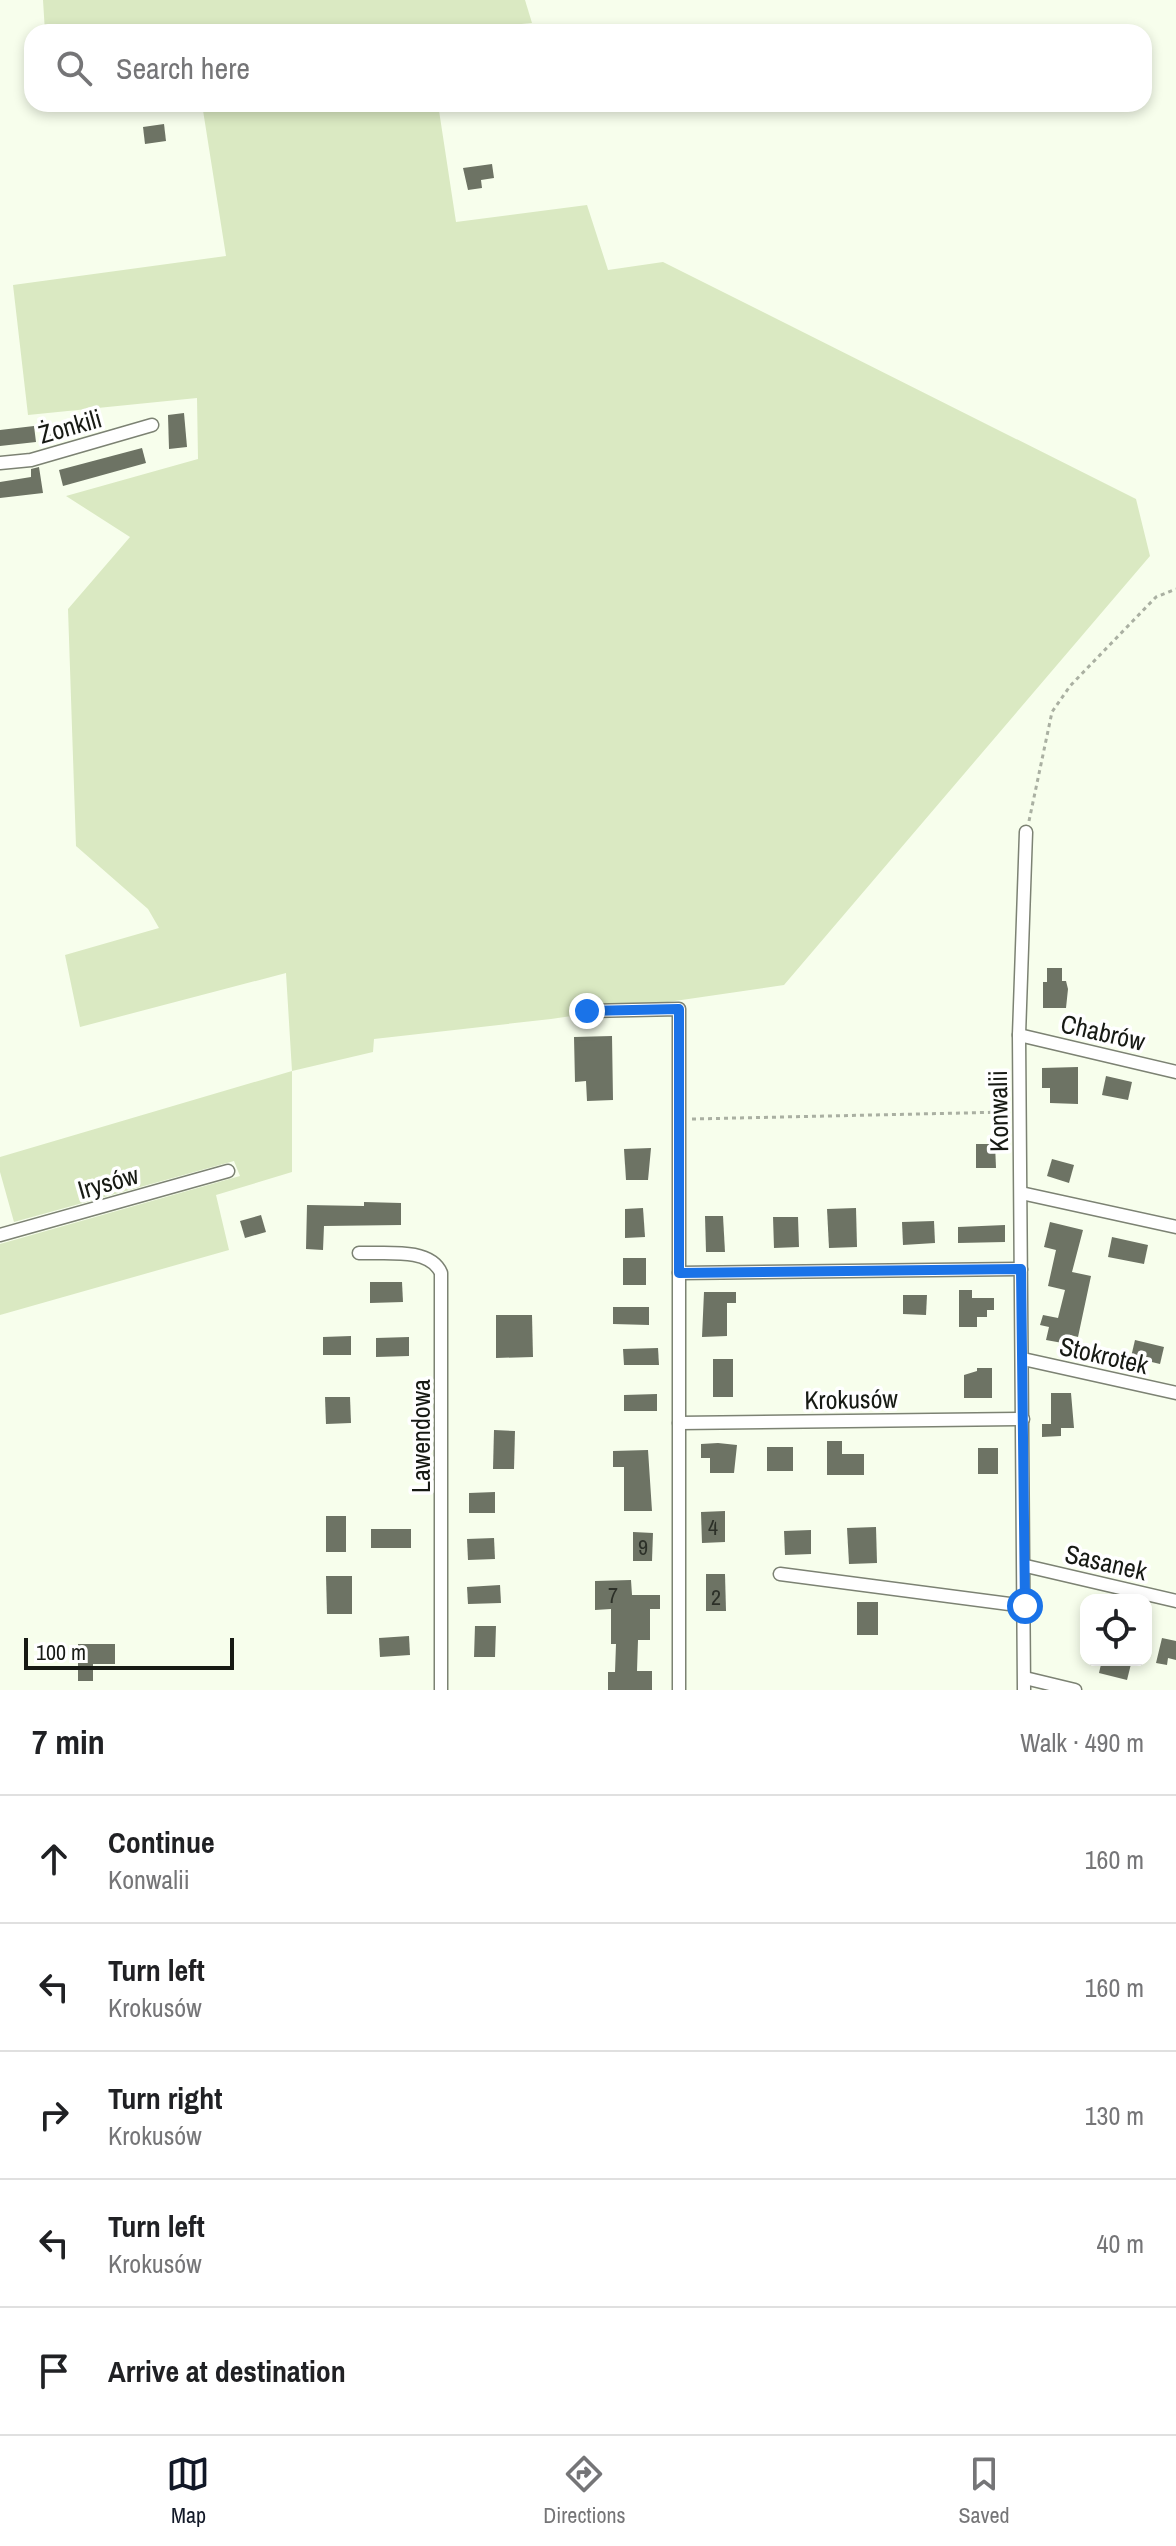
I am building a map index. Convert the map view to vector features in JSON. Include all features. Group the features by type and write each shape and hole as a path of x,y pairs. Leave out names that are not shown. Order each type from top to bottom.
{"street":[{"name":"Żonkili","path":"0,463 31,460 152,425"},
{"name":"Konwalii","path":"1024,1684 1026,1566 1019,1035 1026,832"},
{"path":"587,1011 679,1009 679,1690"},
{"name":"Chabrów","path":"1019,1035 1176,1072"},
{"name":"Irysów","path":"0,1235 228,1171"},
{"path":"1021,1193 1176,1227"},
{"name":"Lawendowa","path":"359,1253 425,1256 437,1263 441,1273 441,1690"},
{"path":"679,1273 1021,1269"},
{"name":"Stokrotek","path":"1023,1359 1176,1393"},
{"name":"Krokusów","path":"679,1423 1023,1419"},
{"name":"Sasanek","path":"1026,1566 1176,1601"},
{"path":"780,1574 1025,1606"},
{"path":"1024,1684 1075,1690"}],"path":[{"path":"1026,832 1052,712 1070,686 1156,597 1176,589"},
{"path":"679,1120 1020,1112"}],"green space":[{"path":"43,0 525,0 532,23 522,24 44,24"},
{"path":"203,112 439,112 456,222 587,205 608,270 663,262 1136,499 1150,556 784,985 551,1019 374,1039 373,1052 292,1071 286,973 80,1027 65,955 159,928 148,909 76,846 68,609 130,537 66,496 198,459 197,398 28,415 13,285 226,256"},
{"path":"292,1071 292,1172 216,1195 229,1250 0,1315 0,1244 240,1176 234,1161 14,1222 0,1172 0,1157"}],"building":[{"path":"164,124 166,141 145,144 143,127"},
{"path":"492,164 494,178 481,180 482,188 468,190 463,168"},
{"path":"184,413 187,447 169,449 168,415"},
{"path":"86,419 87,434 50,440 45,425"},
{"path":"34,426 36,442 0,446 0,430"},
{"path":"142,448 146,463 63,486 59,470"},
{"path":"39,467 43,493 0,498 0,482 31,477 31,469"},
{"path":"1047,968 1062,968 1062,981 1066,981 1068,989 1066,1008 1043,1008 1043,982 1047,982"},
{"path":"612,1036 613,1100 587,1101 586,1081 575,1082 574,1037"},
{"path":"1078,1067 1078,1104 1050,1103 1050,1088 1042,1088 1042,1068"},
{"path":"1106,1076 1132,1082 1128,1100 1102,1095"},
{"path":"976,1144 995,1144 996,1168 976,1168"},
{"path":"651,1148 648,1180 626,1180 624,1149"},
{"path":"1052,1159 1074,1165 1069,1183 1047,1176"},
{"path":"364,1202 401,1203 401,1225 324,1226 323,1250 306,1249 307,1205 364,1206"},
{"path":"643,1208 645,1237 625,1238 625,1209"},
{"path":"856,1208 857,1247 829,1248 827,1209"},
{"path":"261,1215 266,1232 245,1238 240,1221"},
{"path":"705,1216 723,1216 725,1252 706,1252"},
{"path":"773,1217 798,1217 799,1247 774,1248"},
{"path":"934,1221 935,1243 903,1245 902,1222"},
{"path":"1050,1222 1083,1230 1072,1272 1091,1276 1078,1337 1070,1335 1068,1344 1046,1340 1049,1327 1040,1325 1043,1315 1058,1318 1065,1290 1048,1286 1056,1250 1044,1247"},
{"path":"1005,1225 1005,1242 958,1243 958,1227"},
{"path":"1112,1237 1148,1245 1144,1264 1108,1257"},
{"path":"623,1258 646,1258 646,1285 623,1285"},
{"path":"370,1282 402,1282 403,1302 370,1303"},
{"path":"959,1290 972,1290 972,1298 994,1298 994,1310 987,1310 987,1317 977,1317 977,1327 959,1327"},
{"path":"704,1292 736,1292 736,1303 727,1303 727,1336 702,1337"},
{"path":"903,1295 927,1295 926,1315 903,1314"},
{"path":"613,1307 649,1307 649,1325 613,1324"},
{"path":"496,1315 532,1315 533,1357 496,1358"},
{"path":"351,1336 351,1355 323,1355 323,1337"},
{"path":"409,1337 409,1356 376,1357 376,1338"},
{"path":"1135,1340 1164,1347 1160,1364 1131,1357"},
{"path":"658,1348 659,1365 624,1365 623,1349"},
{"path":"713,1359 733,1359 733,1397 713,1397"},
{"path":"977,1368 992,1368 992,1398 964,1398 964,1375 977,1371"},
{"path":"1051,1393 1071,1393 1074,1428 1061,1428 1061,1436 1042,1437 1042,1424 1051,1424"},
{"path":"657,1394 657,1411 624,1411 624,1395"},
{"path":"325,1397 350,1397 351,1423 326,1424"},
{"path":"494,1430 515,1431 514,1469 493,1469"},
{"path":"827,1441 842,1441 842,1454 864,1454 864,1475 827,1475"},
{"path":"701,1444 737,1445 734,1473 710,1473 710,1458 701,1458"},
{"path":"767,1447 793,1447 793,1471 767,1471"},
{"path":"978,1448 998,1448 998,1474 978,1474"},
{"path":"648,1450 652,1511 624,1511 624,1467 613,1467 613,1451"},
{"path":"495,1492 495,1513 469,1513 469,1493"},
{"path":"725,1511 725,1542 702,1543 701,1512"},
{"path":"326,1516 346,1516 346,1552 326,1552"},
{"path":"876,1527 877,1563 849,1564 847,1528"},
{"path":"371,1529 411,1529 411,1548 371,1548"},
{"path":"811,1530 811,1554 785,1555 784,1531"},
{"path":"633,1532 653,1533 652,1561 633,1561"},
{"path":"494,1538 495,1559 468,1560 467,1539"},
{"path":"706,1574 725,1574 726,1611 706,1611"},
{"path":"326,1576 352,1576 352,1614 327,1614"},
{"path":"631,1580 632,1595 660,1595 660,1609 650,1609 650,1640 638,1640 637,1671 652,1671 652,1690 608,1690 608,1672 615,1672 616,1644 611,1644 611,1609 595,1610 595,1581"},
{"path":"500,1585 501,1603 468,1604 467,1587"},
{"path":"857,1602 878,1602 878,1635 857,1635"},
{"path":"475,1626 496,1626 495,1657 474,1657"},
{"path":"409,1636 410,1655 380,1657 379,1638"},
{"path":"1162,1638 1176,1641 1176,1660 1168,1658 1167,1665 1156,1663"},
{"path":"78,1644 115,1644 115,1664 93,1664 93,1681 78,1681"},
{"path":"1101,1666 1130,1666 1127,1680 1099,1673"}],"route":[{"path":"587,1011 679,1009 679,1273 1021,1269 1025,1606"}]}
